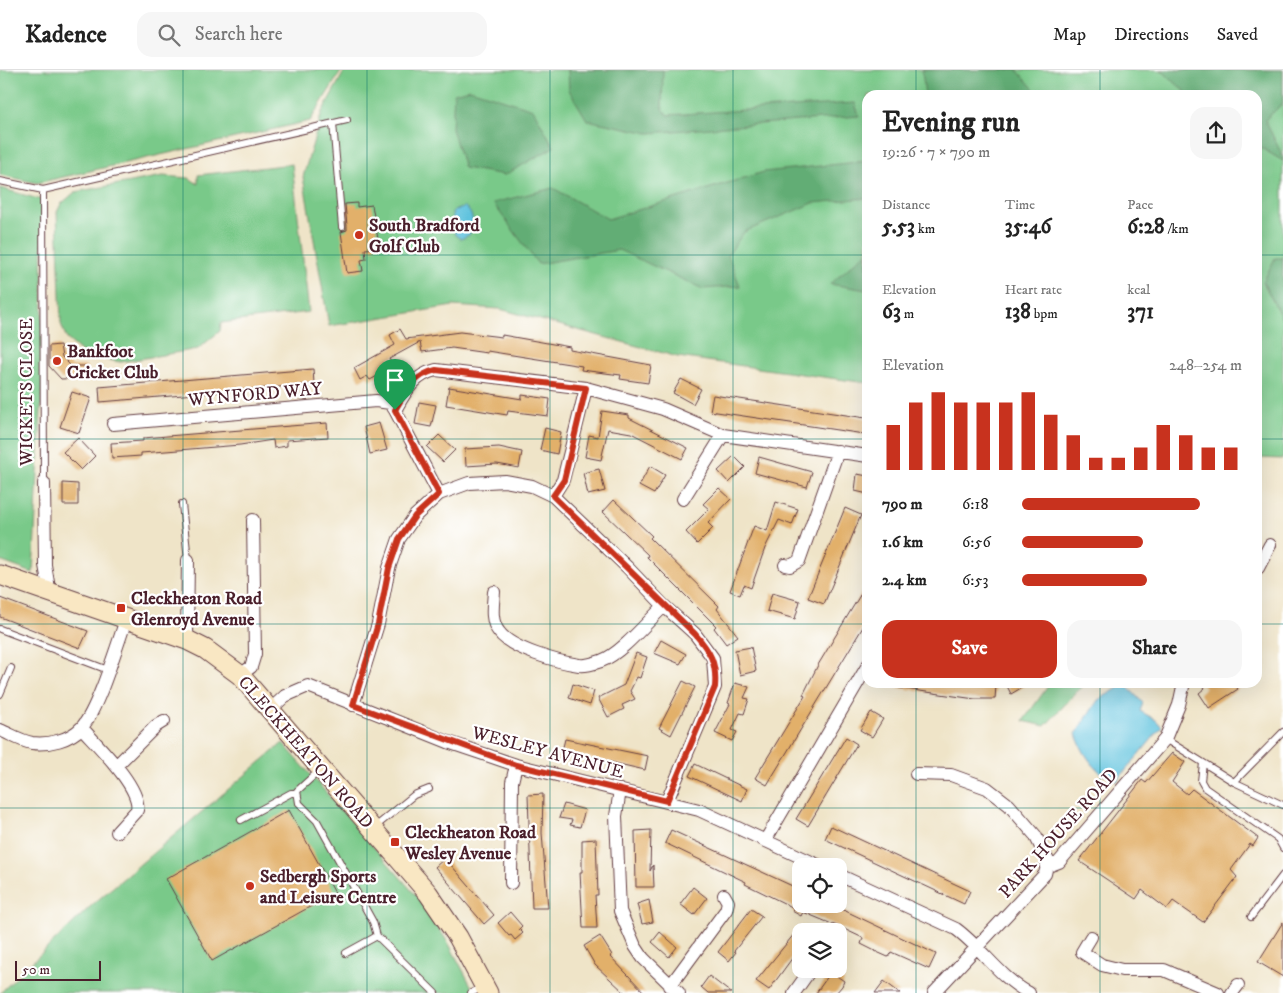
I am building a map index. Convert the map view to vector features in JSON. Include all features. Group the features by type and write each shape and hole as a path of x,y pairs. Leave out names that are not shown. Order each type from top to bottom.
{"street":[{"path":"439,494 395,410 409,386 422,373 436,370 586,388 663,409 722,435 862,455"},
{"path":"553,496 564,480 586,388"},
{"name":"WYNFORD WAY","path":"113,424 376,401 390,403 395,410"},
{"path":"684,499 722,435"},
{"path":"785,564 790,566 799,561 838,452"},
{"path":"353,705 378,624 389,568 399,539 415,516 439,494 469,483 505,481 532,486 553,496 628,567 664,606 695,634 709,651 715,667 715,687 667,801"},
{"name":"WICKETS CLOSE","path":"44,483 45,565 50,594"},
{"path":"240,675 250,668 255,654 253,520"},
{"path":"1262,560 1270,545"},
{"path":"187,640 188,560"},
{"name":"CLECKHEATON ROAD","path":"0,575 50,594 187,640 205,649 240,675 428,893 458,937 481,991"},
{"path":"494,592 492,616 498,631 508,642 541,655 580,665 602,661 629,641 664,606"},
{"path":"0,730 30,742 45,744 62,740 82,728 93,709 126,620"},
{"path":"765,841 862,675"},
{"name":"WESLEY AVENUE","path":"270,710 285,696 308,686 353,705 516,765 699,810 802,858"},
{"name":"PARK HOUSE ROAD","path":"934,993 1045,874 1046,868 1059,862 1165,739 1179,705 1183,688"},
{"path":"116,766 156,726 164,721"},
{"path":"82,728 116,766 137,797 139,804 137,810 117,832"},
{"path":"511,883 512,782 516,765"},
{"path":"916,774 950,775 987,788 1010,806 1034,835 1048,861 1046,868"},
{"path":"620,790 616,816 620,911 635,946 674,989 726,910 728,902 724,895"},
{"path":"847,879 956,929 978,947 992,964 1019,988 1029,993"},
{"path":"1091,937 1082,952 1102,965 1122,970 1164,970 1218,993"},
{"path":"794,993 805,978"}],"lane":[{"path":"0,180 42,190 347,120"},
{"path":"332,122 342,227"},
{"name":"WICKETS CLOSE","path":"42,190 44,483"},
{"path":"182,504 188,560"},
{"path":"0,629 108,670"},
{"path":"0,694 11,668"},
{"path":"1234,782 1283,732"},
{"path":"1165,739 1234,782 1283,805"},
{"path":"1203,763 1201,781 1205,788 1278,839 1283,848"},
{"path":"241,820 291,793 297,793 321,770"},
{"path":"372,830 414,795 429,789"},
{"path":"297,793 300,803 317,821 373,922 377,936 435,993"},
{"path":"1251,917 1283,875"},
{"path":"346,953 377,936"}],"green space":[{"path":"0,70 342,70 310,121 37,183 0,175"},
{"path":"345,70 1283,70 1283,459 1262,458 1262,90 862,90 862,382 678,357 500,309 453,306 329,326 303,177 322,112"},
{"path":"568,70 663,70 662,107 667,115 855,103 859,116 649,133 587,120 569,90"},
{"path":"922,70 1017,70 1035,90 924,90"},
{"path":"1161,70 1283,70 1283,103 1265,120 1283,157 1283,161 1262,148 1262,90 1183,90"},
{"path":"470,89 533,109 554,147 505,175 464,168 452,129 454,93"},
{"path":"862,162 862,198 813,203 744,232 728,255 740,286 703,289 619,250 538,264 493,203 553,188 608,219 764,172"},
{"path":"292,164 309,312 221,323 220,331 198,349 121,362 88,357 67,339 61,324 57,212 61,204 75,192 163,176 189,178 198,184 198,175"},
{"path":"0,188 42,200 43,371 33,573 0,561"},
{"path":"862,256 862,289 830,284"},
{"path":"1275,258 1283,258 1283,321 1263,282"},
{"path":"1047,688 1080,688 1045,726 1023,721"},
{"path":"283,743 420,900 449,944 475,993 0,993 93,904"}],"water":[{"path":"464,206 470,212 473,223 469,235 461,239 455,235 452,213 454,210"},
{"path":"1118,688 1129,688 1143,703 1140,711 1156,720 1162,727 1116,782 1108,773 1104,776 1091,762 1076,734 1098,700"}],"building":[{"name":"South Bradford Golf Club","path":"357,203 357,207 372,205 378,239 375,240 376,248 365,249 366,259 361,260 363,271 347,273 341,232 347,230 345,204"},
{"path":"400,329 406,339 460,332 502,337 502,335 570,347 570,350 651,365 648,383 620,379 621,375 581,370 582,366 487,351 487,353 452,348 422,352 420,342 389,359 394,367 370,380 367,376 360,380 354,368 395,345 390,335"},
{"name":"Bankfoot Cricket Club","path":"60,345 62,357 71,366 87,366 85,378 61,379 49,366 49,346"},
{"path":"313,369 314,384 100,402 99,387"},
{"path":"681,379 701,389 693,404 673,393"},
{"path":"449,387 522,399 522,395 550,399 548,416 508,411 507,415 446,405"},
{"path":"72,392 91,398 79,433 60,427"},
{"path":"713,395 862,417 862,434 710,411"},
{"path":"419,402 436,405 431,427 415,424"},
{"path":"602,411 629,415 629,418 688,448 682,459 631,433 608,429 601,460 585,457 589,435 598,437"},
{"path":"327,423 328,437 287,440 287,446 274,448 273,440 240,445 141,453 141,456 112,458 111,443 143,441 143,438"},
{"path":"379,423 387,450 370,454 364,427"},
{"path":"545,428 561,432 557,454 540,450"},
{"path":"439,435 455,450 443,462 427,447"},
{"path":"78,438 95,456 81,470 63,452"},
{"path":"499,447 522,452 519,468 497,464 466,466 465,449"},
{"path":"734,456 745,467 729,483 718,471"},
{"path":"759,457 812,472 807,487 755,473"},
{"path":"650,466 665,475 654,494 639,486"},
{"path":"599,469 605,491 588,495 583,473"},
{"path":"857,474 862,475 862,493 855,491"},
{"path":"63,483 78,484 78,505 63,505"},
{"path":"719,488 731,499 708,523 713,528 697,544 686,532 709,509 703,504"},
{"path":"614,500 652,536 650,538 719,606 717,609 738,636 726,644 714,628 716,626 647,557 648,555 603,512"},
{"path":"776,502 798,509 792,525 779,520 765,548 751,588 744,585 740,595 730,591 754,526 767,531"},
{"path":"845,508 861,515 824,604 808,598"},
{"path":"862,592 862,629 767,785 755,778 805,696 803,695 818,665"},
{"path":"772,593 800,601 795,619 767,611"},
{"path":"0,598 88,631 80,648 0,617"},
{"path":"661,640 686,654 680,664 654,653"},
{"path":"751,647 756,671 740,675 735,650"},
{"path":"636,653 647,657 640,678 637,677 630,691 635,699 622,705 624,709 608,717 598,698 624,685"},
{"path":"683,681 695,687 671,735 659,728"},
{"path":"735,683 749,687 744,698 749,699 744,714 740,713 732,730 737,732 732,741 715,733 730,704 728,703"},
{"path":"573,684 594,691 590,705 569,698"},
{"path":"899,688 996,688 995,699 975,699"},
{"path":"1008,688 1021,688 1011,694"},
{"path":"1205,688 1238,689 1209,708 1199,693"},
{"path":"871,712 883,719 872,737 860,730"},
{"path":"846,737 857,744 808,826 796,819"},
{"path":"565,739 648,756 645,770 562,751"},
{"path":"1172,753 1185,762 1172,782 1187,794 1192,789 1258,838 1253,846 1250,844 1231,870 1237,877 1203,922 1173,901 1167,909 1142,890 1136,899 1079,861 1142,780 1146,783"},
{"path":"695,764 747,789 742,801 689,776"},
{"path":"543,794 542,833 548,908 532,908 528,795"},
{"path":"564,804 585,810 580,827 570,825 572,820 559,818"},
{"name":"Sedbergh Sports and Leisure Centre","path":"289,810 335,893 212,961 166,879"},
{"path":"831,826 970,891 964,904 825,839"},
{"path":"651,830 650,871 653,865 654,887 636,887 635,831"},
{"path":"671,830 792,886 792,907 745,884 746,882 665,843"},
{"path":"596,839 598,895 595,895 597,928 583,928 580,872 582,872 582,840"},
{"path":"445,858 494,915 484,924 435,867"},
{"path":"693,887 707,898 694,915 680,904"},
{"path":"649,900 653,922 642,924 637,904"},
{"path":"751,909 762,916 734,951 736,952 729,961 718,952"},
{"path":"510,912 522,926 519,929 523,933 515,940 498,923"},
{"path":"847,912 936,954 929,969 891,952 888,957 861,944 863,938 847,930 847,923 830,923 805,913"},
{"path":"1283,922 1283,977 1258,962"},
{"path":"660,932 677,947 669,957 652,942"},
{"path":"600,936 612,955 610,956 645,993 625,993 595,965 584,946"},
{"path":"792,937 792,958 769,990 756,981"},
{"path":"709,976 731,993 708,993 701,987"},
{"path":"827,978 840,978 844,981 836,993 816,993"},
{"path":"884,981 900,993 875,993"}],"place":[{"name":"South Bradford Golf Club","path":"359,235"},
{"name":"Bankfoot Cricket Club","path":"57,361"},
{"name":"Cleckheaton Road Glenroyd Avenue","path":"121,608"},
{"name":"Cleckheaton Road Wesley Avenue","path":"395,842"},
{"name":"Sedbergh Sports and Leisure Centre","path":"250,886"}],"route":[{"path":"436,370 586,388 564,480 553,496 628,567 664,606 695,634 709,651 715,667 715,687 667,801 516,765 353,705 378,624 389,568 399,539 415,516 439,494 395,410 409,386 422,373 436,370"}]}
